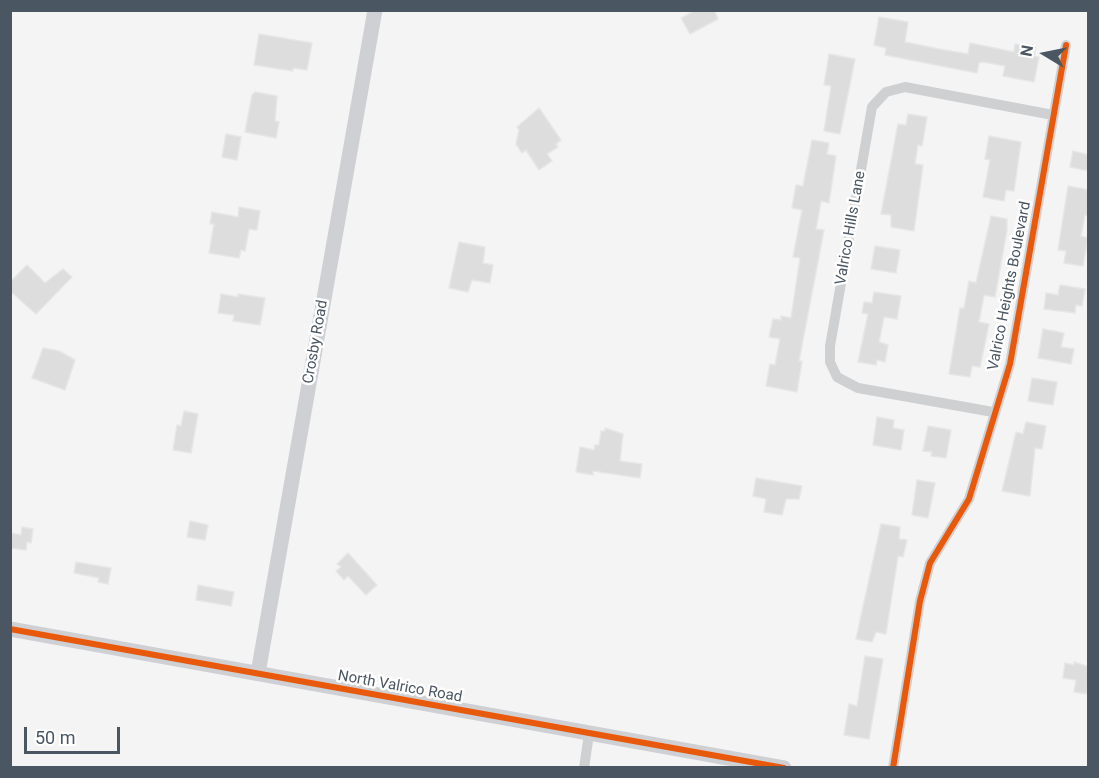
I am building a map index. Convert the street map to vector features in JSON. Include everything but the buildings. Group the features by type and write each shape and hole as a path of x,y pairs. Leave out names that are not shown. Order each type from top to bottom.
{"street":[{"name":"Crosby Road","path":"258,673 375,10"},
{"name":"Valrico Heights Boulevard","path":"893,768 920,601 930,563 969,499 993,412 1010,363 1066,45"},
{"name":"Valrico Hills Lane","path":"993,412 858,388 837,376 830,362 830,346 872,107 886,92 905,87 1053,115"},
{"name":"North Valrico Road","path":"10,629 784,768"},
{"path":"584,768 589,734"}],"cycle path":[{"path":"893,768 920,601 930,563 969,499 1010,364 1066,45"},
{"path":"10,629 784,768"}]}
